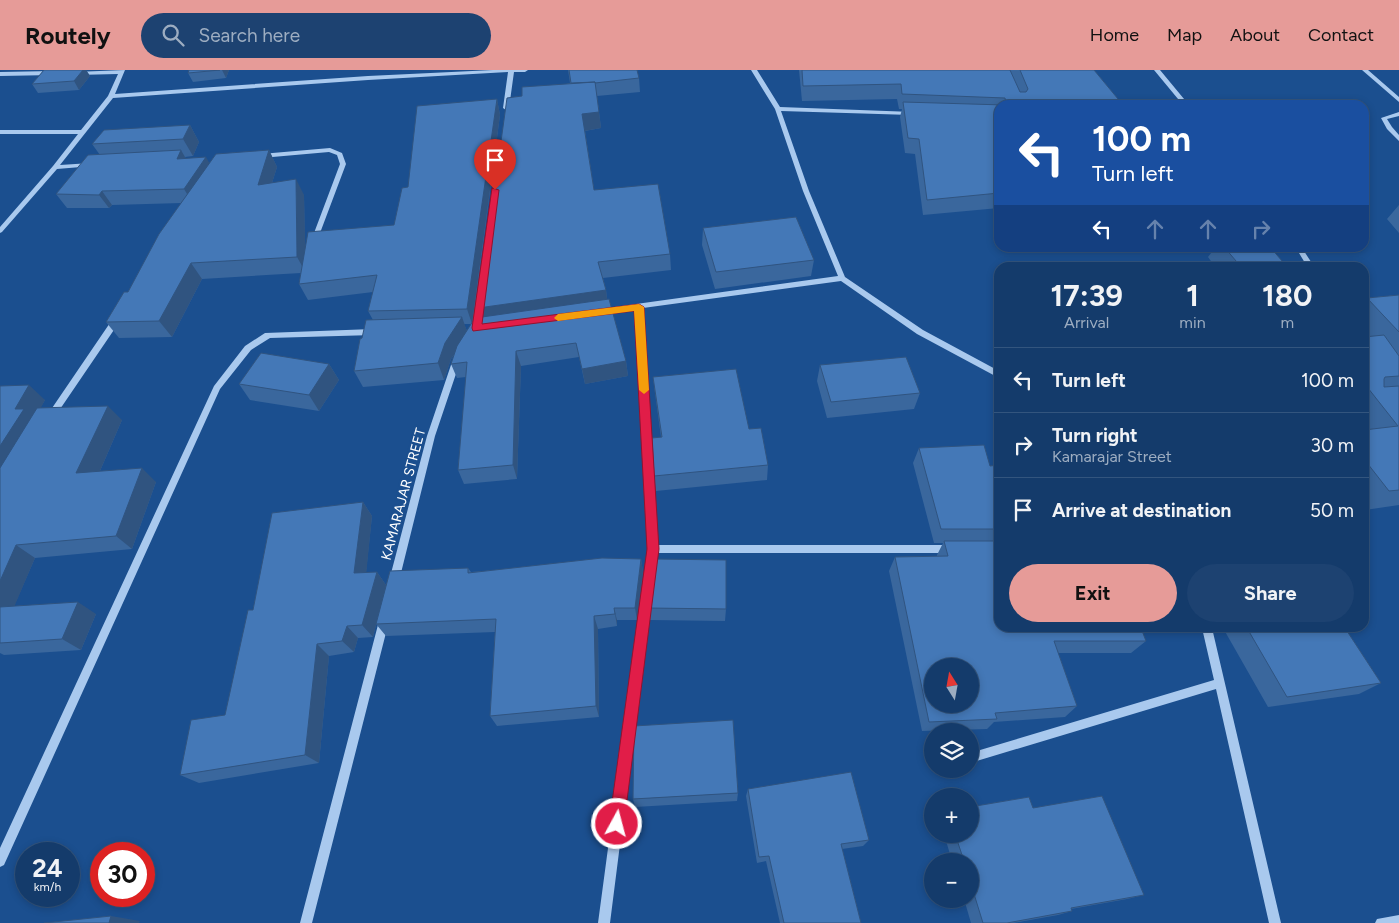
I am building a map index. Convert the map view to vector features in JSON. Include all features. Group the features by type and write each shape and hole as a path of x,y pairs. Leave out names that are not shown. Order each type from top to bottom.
{"street":[{"path":"368,78 369,70"},
{"path":"111,96 473,71 525,70"},
{"path":"754,70 778,109 806,192 842,278 920,332 994,372"},
{"path":"1157,70 1182,100"},
{"path":"1365,70 1399,100"},
{"path":"0,231 55,167 111,96 121,71 65,73"},
{"path":"504,121 510,71"},
{"path":"0,74 56,73"},
{"path":"778,109 922,114"},
{"path":"1399,114 1384,118 1389,128 1399,139"},
{"path":"0,132 83,132"},
{"path":"251,157 330,150 340,154 343,164 312,247"},
{"path":"55,167 94,165"},
{"path":"591,313 842,278"},
{"path":"475,330 482,289"},
{"path":"604,923 653,549 639,307"},
{"path":"46,424 123,311"},
{"path":"0,861 217,388 248,348 268,335 387,331"},
{"name":"KAMARAJAR STREET","path":"392,589 432,436 457,360 462,352"},
{"path":"653,549 959,549"},
{"path":"306,923 387,608"},
{"path":"1207,632 1275,923"},
{"path":"979,755 1219,684"},
{"path":"1381,923 1399,920"}],"building":[{"path":"44,70 83,70 74,81 32,84"},
{"path":"189,70 220,70 188,73"},
{"path":"569,70 637,70 639,78 595,83 571,83"},
{"path":"802,70 1010,70 1020,92 1026,92 1028,89 1020,70 1094,70 1119,100 1005,100 1005,98 902,94 901,84 803,86"},
{"path":"595,82 599,112 582,114 594,190 658,184 670,254 598,262 606,290 478,308 507,98 522,96 522,87"},
{"path":"497,99 467,309 368,311 377,275 299,284 308,232 394,225 402,188 408,187 417,106"},
{"path":"903,102 994,105 994,193 927,200 919,139 908,138"},
{"path":"190,125 183,139 92,144 104,130"},
{"path":"181,150 177,159 206,157 184,189 102,191 99,195 56,194 88,155"},
{"path":"269,150 258,185 296,179 297,257 191,263 159,321 106,322 124,292 128,292 159,234 216,154"},
{"path":"796,217 814,260 716,272 703,228"},
{"path":"1228,252 1274,252 1283,262 1237,262"},
{"path":"1399,295 1399,332 1369,300 1369,298"},
{"path":"609,299 626,361 582,369 576,343 516,351 513,465 458,470 467,362 451,364 457,346 475,318"},
{"path":"462,317 445,343 438,363 354,371 366,320"},
{"path":"1384,335 1399,356 1399,376 1385,377 1384,387 1399,386 1399,490 1389,491 1369,465 1369,429 1398,426 1369,389 1369,336"},
{"path":"261,353 329,364 309,395 239,384"},
{"path":"906,357 920,393 831,402 820,365"},
{"path":"736,369 749,429 761,428 768,465 654,476 652,438 662,437 653,377"},
{"path":"29,385 15,409 24,409 0,446 0,386"},
{"path":"108,406 76,473 142,468 116,536 16,545 0,581 0,468 37,408"},
{"path":"984,445 990,466 994,466 994,529 941,529 919,448"},
{"path":"363,502 354,573 377,572 362,625 347,626 342,641 317,644 305,755 180,775 191,720 225,715 248,610 253,610 272,513"},
{"path":"944,541 994,541 994,632 1143,632 1146,641 1054,641 1077,706 995,713 997,719 929,722 927,713 979,713 979,658 924,658 924,698 895,557 948,556"},
{"path":"602,558 641,559 635,608 614,608 615,614 594,616 596,706 490,716 496,619 376,624 390,571 468,568 468,573"},
{"path":"655,559 726,560 726,609 649,608"},
{"path":"78,602 62,639 0,643 0,607"},
{"path":"1249,632 1348,632 1381,683 1287,697"},
{"path":"733,720 738,793 633,799 634,726"},
{"path":"851,772 869,840 841,844 861,923 784,923 769,856 759,857 748,789"},
{"path":"1102,796 1144,895 1071,908 1072,911 1007,923 983,923 978,908 979,853 961,853 958,843 979,843 979,805 1029,797 1033,808"},
{"path":"111,916 109,923 44,923"}],"slow traffic":[{"path":"558,318 639,307 644,390"}],"route":[{"path":"495,190 477,328 639,307 653,549 617,824"}]}
